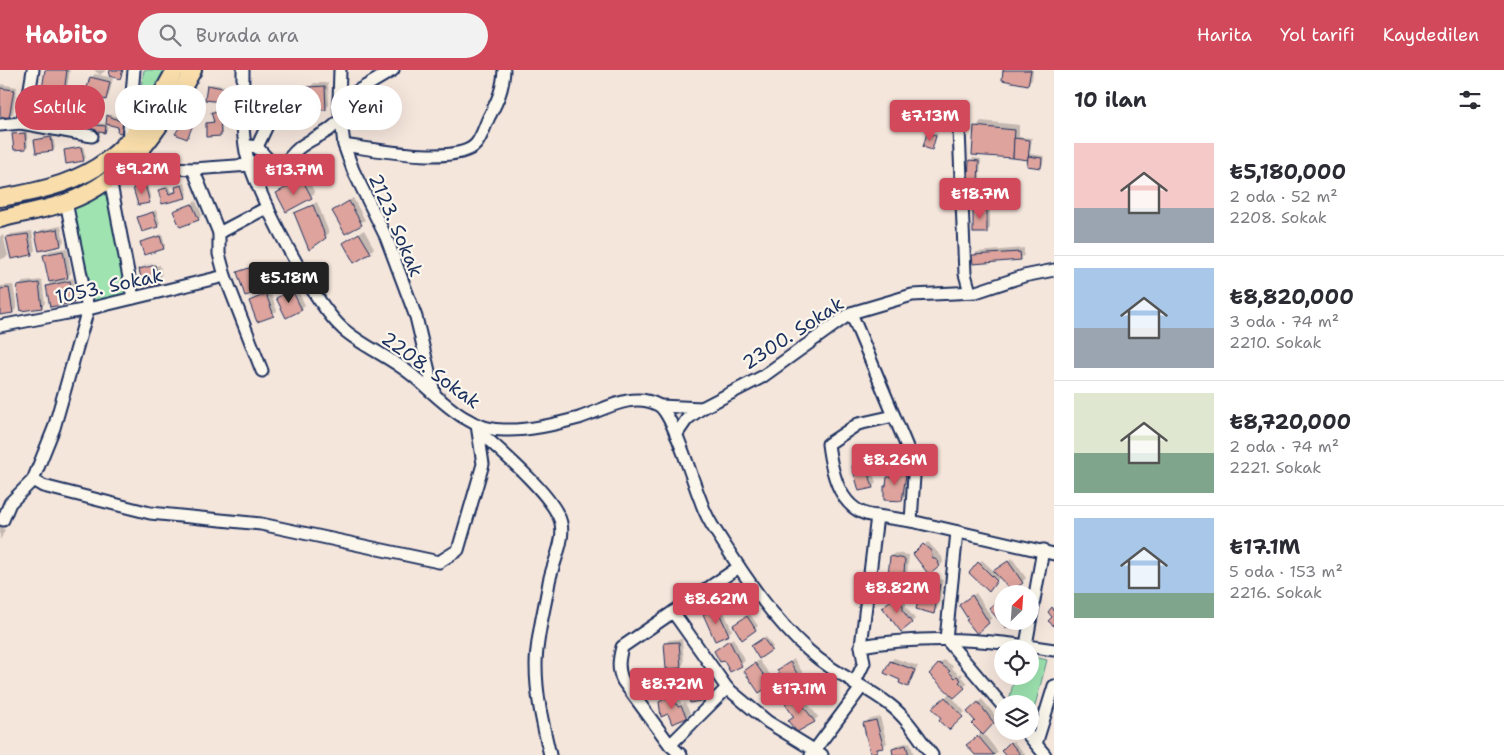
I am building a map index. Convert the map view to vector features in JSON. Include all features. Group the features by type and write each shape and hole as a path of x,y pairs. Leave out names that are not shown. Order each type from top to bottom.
{"highway":[{"path":"0,198 48,189 77,178 101,165 128,142 156,105 175,70"},
{"path":"0,218 66,202 93,190 127,166 163,123 193,70"}],"street":[{"path":"31,85 34,70"},
{"path":"128,142 134,70"},
{"name":"2208. Sokak","path":"243,70 242,112 251,146 250,165 268,207 317,297 336,321 353,337 394,361 434,392 458,414 477,425 503,430 517,429 580,417 623,401 644,400 660,406 702,408"},
{"name":"2123. Sokak","path":"340,70 340,85"},
{"path":"368,85 393,70"},
{"path":"344,144 404,154 446,154 465,151 476,144 498,102 502,90 504,70"},
{"path":"0,125 15,124"},
{"path":"262,130 251,146 274,166 287,163 300,148 331,129"},
{"path":"59,130 92,136"},
{"name":"2123. Sokak","path":"342,130 344,144 352,170 386,237 416,317 434,392"},
{"path":"959,130 965,274 970,292"},
{"path":"127,166 193,169 250,165"},
{"path":"193,169 219,233 219,254 225,276 262,371"},
{"path":"110,179 133,298"},
{"path":"3,520 10,503 33,480 54,428 88,309 66,202"},
{"path":"219,233 268,207"},
{"name":"2300. Sokak","path":"672,426 762,377 851,313 912,295 970,292 1024,276 1054,270"},
{"name":"1053. Sokak","path":"0,326 88,309 225,276"},
{"path":"851,313 908,447 914,476 911,521"},
{"path":"660,406 672,426 701,502 739,567 793,636 831,670 889,704 903,718 932,755"},
{"path":"672,426 680,408"},
{"path":"894,416 858,424 828,444 830,460 840,492 849,506 863,515 911,521 1054,554"},
{"path":"33,480 43,486 150,513 262,524 440,562 458,550 483,464 477,425"},
{"path":"477,425 482,434 538,489 558,514 560,520 562,538 551,571 536,662 540,710 550,755"},
{"path":"673,612 727,688 768,722 816,753 858,686 864,663 862,646 877,516"},
{"path":"957,532 946,639 994,696"},
{"path":"1027,640 1043,550"},
{"path":"681,755 670,745 618,672 622,647 739,567"},
{"path":"862,646 900,640 946,639 994,643"},
{"path":"1039,648 1054,650"},
{"path":"1036,744 1054,686"},
{"path":"670,745 727,688"},
{"path":"1033,740 1045,755"}],"green space":[{"path":"144,70 169,70 161,85 141,85"},
{"path":"110,179 133,298 88,309 66,202"},
{"path":"1039,658 1047,660 1038,695 1010,695 1013,685 1039,685"}],"building":[{"path":"45,70 67,70 65,85 43,85"},
{"path":"110,70 123,70 120,79 109,76"},
{"path":"1003,70 1031,70 1028,85 1002,80"},
{"path":"90,77 110,82 106,100 105,85 88,85"},
{"path":"207,85 216,87 216,101 206,100"},
{"path":"321,86 325,86 326,110 321,110"},
{"path":"0,88 14,90 9,118 0,116"},
{"path":"211,112 216,113 216,130 221,130 221,136 206,137 206,123 214,122"},
{"path":"951,112 969,115 968,122 950,119"},
{"path":"107,115 115,119 115,126 106,124"},
{"path":"106,126 105,133 88,130 105,130"},
{"path":"974,126 1015,130 1013,158 972,155"},
{"path":"178,130 191,130 187,139 175,134"},
{"path":"25,133 26,149 14,150 12,134"},
{"path":"927,133 936,136 932,150 923,147"},
{"path":"51,137 53,151 36,153 34,140"},
{"path":"1014,138 1030,140 1028,160 1013,158"},
{"path":"81,147 84,161 66,164 64,150"},
{"path":"1028,156 1042,158 1041,168 1027,166"},
{"path":"969,160 979,161 978,182 968,181"},
{"path":"302,179 312,198 286,212 276,193"},
{"path":"145,185 150,203 138,205 133,188"},
{"path":"182,185 186,198 162,204 158,190 167,188 169,194 176,192 175,187"},
{"path":"349,201 362,225 345,234 332,211"},
{"path":"192,204 199,220 180,227 173,211"},
{"path":"313,205 326,238 309,250 294,213"},
{"path":"973,207 987,207 987,233 973,233"},
{"path":"153,212 158,227 142,232 137,217"},
{"path":"58,229 61,246 39,251 35,233"},
{"path":"359,233 371,253 354,263 343,243"},
{"path":"28,234 32,255 11,259 6,237"},
{"path":"160,236 164,249 144,255 140,242"},
{"path":"63,251 68,278 49,282 43,255"},
{"path":"1020,252 1021,260 973,264 972,255"},
{"path":"277,264 288,278 274,289 263,274"},
{"path":"155,265 160,288 144,291 139,269"},
{"path":"252,267 261,291 245,296 237,272"},
{"path":"70,281 74,303 50,307 46,286"},
{"path":"39,283 42,308 21,311 17,286"},
{"path":"9,288 13,313 0,315 0,289"},
{"path":"292,290 302,310 286,318 276,298"},
{"path":"266,294 274,316 257,322 249,301"},
{"path":"866,462 873,488 859,491 852,466"},
{"path":"891,469 900,469 900,473 906,474 902,501 884,500 884,486 886,486 887,477 891,477"},
{"path":"923,544 931,551 932,557 939,562 940,566 929,575 913,554"},
{"path":"890,556 905,559 903,587 884,584 885,575 888,576"},
{"path":"1008,561 1023,583 1020,585 1006,585 993,571"},
{"path":"978,562 997,581 989,592 969,573"},
{"path":"924,580 940,584 934,614 916,609"},
{"path":"972,595 989,623 977,634 966,620 968,619 959,605"},
{"path":"894,598 903,605 903,611 912,623 901,632 882,607"},
{"path":"994,604 994,615 989,609"},
{"path":"1052,607 1054,610 1054,626 1048,621 1052,617 1048,612"},
{"path":"717,608 729,635 715,641 703,614"},
{"path":"747,616 756,630 742,640 733,625"},
{"path":"763,638 772,650 759,659 751,646"},
{"path":"729,640 742,666 730,672 724,661 720,662 714,651"},
{"path":"679,642 681,668 666,669 664,643"},
{"path":"890,661 915,670 908,687 899,683 900,680 884,673"},
{"path":"790,662 805,686 791,694 777,670"},
{"path":"755,663 771,685 759,693 744,671"},
{"path":"939,663 950,671 955,678 957,676 961,680 959,682 965,688 954,698 929,674"},
{"path":"698,672 705,700 690,703 684,676"},
{"path":"672,695 678,707 681,706 687,718 672,724 668,714 661,717 659,702"},
{"path":"796,696 815,722 797,732 788,721 794,717 785,704"},
{"path":"945,697 963,717 949,730 939,721 941,718 932,708"},
{"path":"978,702 994,723 983,735 972,724 975,721 967,712"},
{"path":"876,720 884,748 870,753 863,723"},
{"path":"978,736 994,755 975,755 966,745"},
{"path":"1010,742 1021,755 1005,755 1001,751"},
{"path":"906,745 909,755 893,755 892,749"}]}
